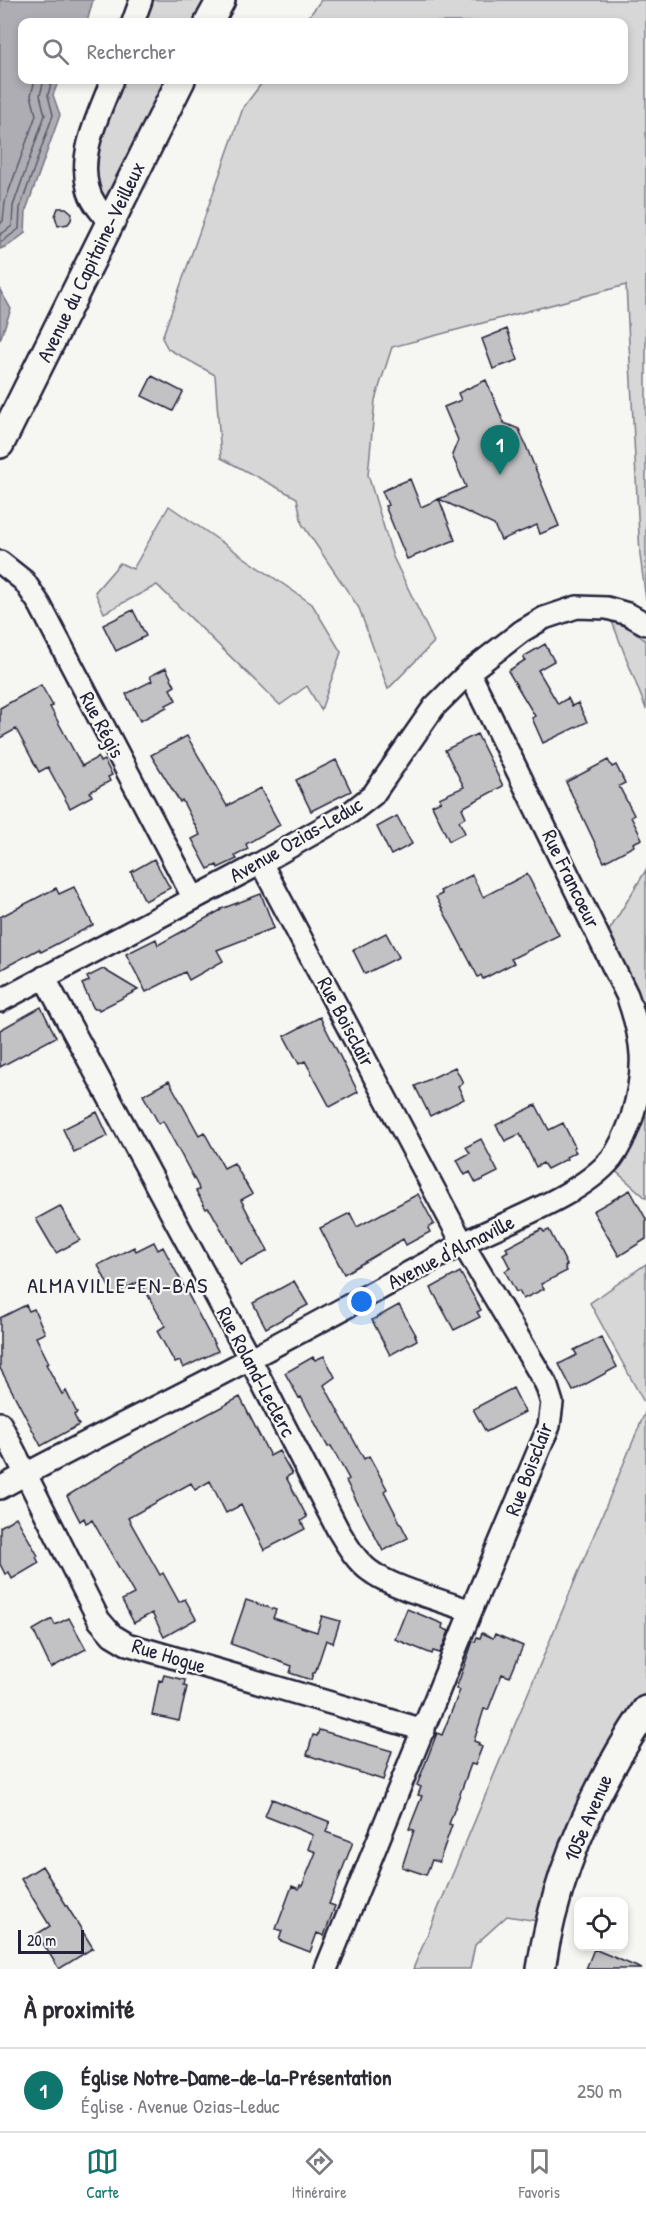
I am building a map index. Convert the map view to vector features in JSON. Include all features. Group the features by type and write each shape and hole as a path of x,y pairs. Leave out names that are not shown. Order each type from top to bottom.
{"street":[{"path":"134,18 141,0"},
{"path":"211,18 221,0"},
{"path":"111,84 87,148 85,171 88,190 97,207 111,224"},
{"name":"Avenue du Capitaine-Veilleux","path":"0,444 179,84"},
{"name":"Rue Régis","path":"0,561 24,581 40,605 193,897"},
{"name":"Avenue Ozias-Leduc","path":"0,1001 261,863 351,812 373,795 434,707 469,672 522,631 544,618 576,607 607,608 628,614 646,624"},
{"name":"Rue Francoeur","path":"469,672 627,994 636,1020 643,1053 640,1095"},
{"name":"Rue Boisclair","path":"261,863 463,1244 546,1384 552,1403 549,1425 326,1969"},
{"name":"Rue Roland-Leclerc","path":"44,977 352,1553 370,1571 391,1582 471,1611"},
{"name":"Avenue d'Almaville","path":"0,1488 250,1359 463,1244 575,1189 600,1171 614,1155 628,1130 640,1095"},
{"name":"Rue Hogue","path":"0,1423 99,1620 112,1635 127,1644 424,1730"},
{"name":"105e Avenue","path":"541,1969 549,1923 580,1834 615,1757 646,1710"}],"shaded area":[{"path":"141,0 221,0 211,18 134,18"},
{"path":"321,0 646,0 646,600 640,555 626,285 392,347 375,400 368,475 393,557 434,642 388,689 359,608 302,524 297,498 221,458 215,375 168,349 162,338 243,108 261,84 628,84 628,18 308,18"},
{"path":"111,84 179,84 111,224 97,207 87,148"},
{"path":"169,506 312,604 341,652 321,710 307,686 280,705 157,585 104,613 95,592 120,563 133,569"},
{"path":"611,619 627,626 646,641 646,709"},
{"path":"646,870 646,1040 607,934"},
{"path":"646,1084 646,1198 610,1166"},
{"path":"646,1264 646,1406 590,1303"},
{"path":"646,1410 646,1710 549,1923 507,1916 475,1945 470,1969 413,1969"}],"water":[{"path":"0,0 93,0 88,18 18,18 18,84 57,84 53,95 60,115 26,210 25,233 0,249"},
{"path":"0,290 11,309 0,340"}],"building":[{"path":"58,208 66,208 72,213 68,224 58,226 55,216"},
{"path":"507,329 518,360 493,369 482,339"},
{"path":"152,376 183,392 173,411 142,396"},
{"path":"486,380 504,423 519,429 559,526 540,534 537,525 501,540 494,525 439,499 466,487 452,455 458,440 444,407 461,400 458,393"},
{"path":"410,479 421,507 439,499 455,540 407,559 385,506 388,505 382,491"},
{"path":"133,610 146,636 116,651 103,625"},
{"path":"545,644 554,661 538,670 558,704 568,698 572,706 578,703 587,722 543,743 532,718 535,716 508,671 525,660 523,657"},
{"path":"166,668 175,686 170,689 176,700 140,721 126,694 152,681 150,676"},
{"path":"41,685 53,706 50,707 82,766 98,757 100,762 104,760 112,775 108,777 110,781 90,792 92,796 70,808 48,767 39,772 16,729 0,738 0,708"},
{"path":"477,734 503,786 462,808 466,817 459,821 465,833 449,841 432,805 441,801 439,798 464,787 445,750"},
{"path":"187,736 227,806 260,788 280,825 246,844 248,849 235,856 237,859 218,868 217,865 208,869 192,839 200,835 182,800 180,802 151,755"},
{"path":"336,760 351,791 311,811 296,780"},
{"path":"608,760 612,767 616,765 625,783 619,786 634,815 631,817 642,839 633,843 634,846 604,862 566,782"},
{"path":"397,816 412,844 391,855 377,827"},
{"path":"154,859 170,888 145,901 131,872"},
{"path":"527,874 559,935 511,959 514,963 483,979 481,975 478,977 436,897 442,894 440,891 472,875 483,897"},
{"path":"74,887 93,925 41,952 39,949 0,970 0,917 56,888 59,894"},
{"path":"261,894 274,928 217,950 223,961 189,980 185,972 146,992 126,954 156,939 158,945 221,909"},
{"path":"386,933 399,957 365,974 353,950"},
{"path":"103,969 138,990 99,1010 94,1009 82,984 89,981 87,977"},
{"path":"41,1007 56,1037 0,1067 0,1030"},
{"path":"320,1017 358,1092 330,1107 305,1061 299,1064 284,1036"},
{"path":"455,1067 463,1083 458,1086 464,1099 430,1116 415,1086"},
{"path":"169,1081 199,1135 204,1132 224,1168 234,1163 252,1194 241,1200 268,1251 241,1265 211,1211 206,1209 196,1191 199,1190 198,1186 163,1121 159,1124 143,1095"},
{"path":"536,1105 549,1130 563,1123 576,1152 547,1169 543,1163 536,1167 520,1134 505,1141 496,1125"},
{"path":"97,1112 108,1136 74,1152 63,1129"},
{"path":"481,1139 498,1172 476,1183 470,1172 465,1175 457,1160 470,1153 466,1147"},
{"path":"630,1190 646,1219 646,1239 619,1256 593,1211"},
{"path":"418,1194 434,1224 428,1228 430,1232 406,1245 403,1239 344,1274 320,1228 350,1213 357,1227"},
{"path":"60,1206 80,1240 56,1253 36,1219"},
{"path":"542,1229 544,1232 549,1230 567,1265 565,1266 567,1271 541,1284 544,1289 523,1299 519,1291 516,1292 505,1271 510,1268 503,1254 508,1251 506,1248"},
{"path":"154,1242 158,1250 163,1247 218,1351 183,1368 180,1361 175,1363 157,1331 165,1326 140,1281 113,1295 98,1265 134,1247 136,1251"},
{"path":"460,1272 481,1310 477,1312 480,1317 454,1330 431,1288"},
{"path":"294,1281 308,1305 266,1328 253,1303"},
{"path":"26,1305 29,1311 34,1309 45,1333 36,1337 49,1363 46,1364 62,1394 66,1391 77,1413 74,1415 79,1425 41,1446 0,1368 0,1318"},
{"path":"399,1305 417,1340 390,1355 372,1320"},
{"path":"601,1337 617,1367 573,1391 559,1364 577,1355 574,1350"},
{"path":"324,1356 335,1377 324,1385 364,1459 369,1456 387,1489 384,1491 408,1538 383,1551 346,1481 349,1479 331,1446 328,1447 285,1373 313,1357 315,1360"},
{"path":"513,1388 525,1412 486,1432 473,1409"},
{"path":"240,1397 270,1456 279,1451 292,1474 286,1477 307,1517 301,1521 305,1529 264,1550 241,1505 226,1513 210,1481 195,1490 191,1483 128,1518 160,1575 163,1573 179,1602 185,1599 196,1619 164,1637 152,1613 134,1623 122,1600 134,1594 92,1520 86,1523 84,1518 80,1521 67,1496 148,1446"},
{"path":"16,1517 38,1556 36,1557 39,1563 12,1579 9,1572 5,1574 0,1564 0,1527"},
{"path":"246,1600 276,1610 273,1618 317,1632 322,1616 340,1621 333,1643 326,1640 311,1680 290,1673 292,1666 231,1644"},
{"path":"407,1609 443,1624 442,1628 449,1631 440,1653 433,1651 432,1654 395,1639"},
{"path":"69,1618 86,1649 51,1668 33,1630 52,1619 55,1625"},
{"path":"482,1633 493,1638 495,1634 523,1646 510,1677 502,1674 488,1710 484,1709 474,1741 482,1747 475,1765 471,1764 449,1824 452,1825 439,1862 432,1860 426,1875 402,1867 414,1830 409,1829 422,1796 418,1795 421,1787 417,1785 437,1733 442,1735 460,1690 456,1689 473,1641 475,1642 477,1637 480,1638"},
{"path":"164,1675 185,1680 184,1686 187,1687 179,1721 152,1715 159,1680 162,1681"},
{"path":"319,1730 392,1751 383,1780 307,1755 313,1735 317,1736"},
{"path":"272,1799 330,1822 326,1832 353,1842 329,1904 335,1906 324,1936 317,1933 310,1952 279,1940 282,1931 276,1929 292,1886 299,1889 300,1885 302,1886 316,1852 308,1849 313,1835 265,1816"},
{"path":"42,1866 93,1948 59,1969 37,1934 50,1926 21,1879"},
{"path":"593,1951 599,1951 642,1969 586,1969"}],"place":[{"name":"Église Notre-Dame-de-la-Présentation","path":"500,475"}],"district":[{"name":"ALMAVILLE-EN-BAS","path":"118,1285"}]}
